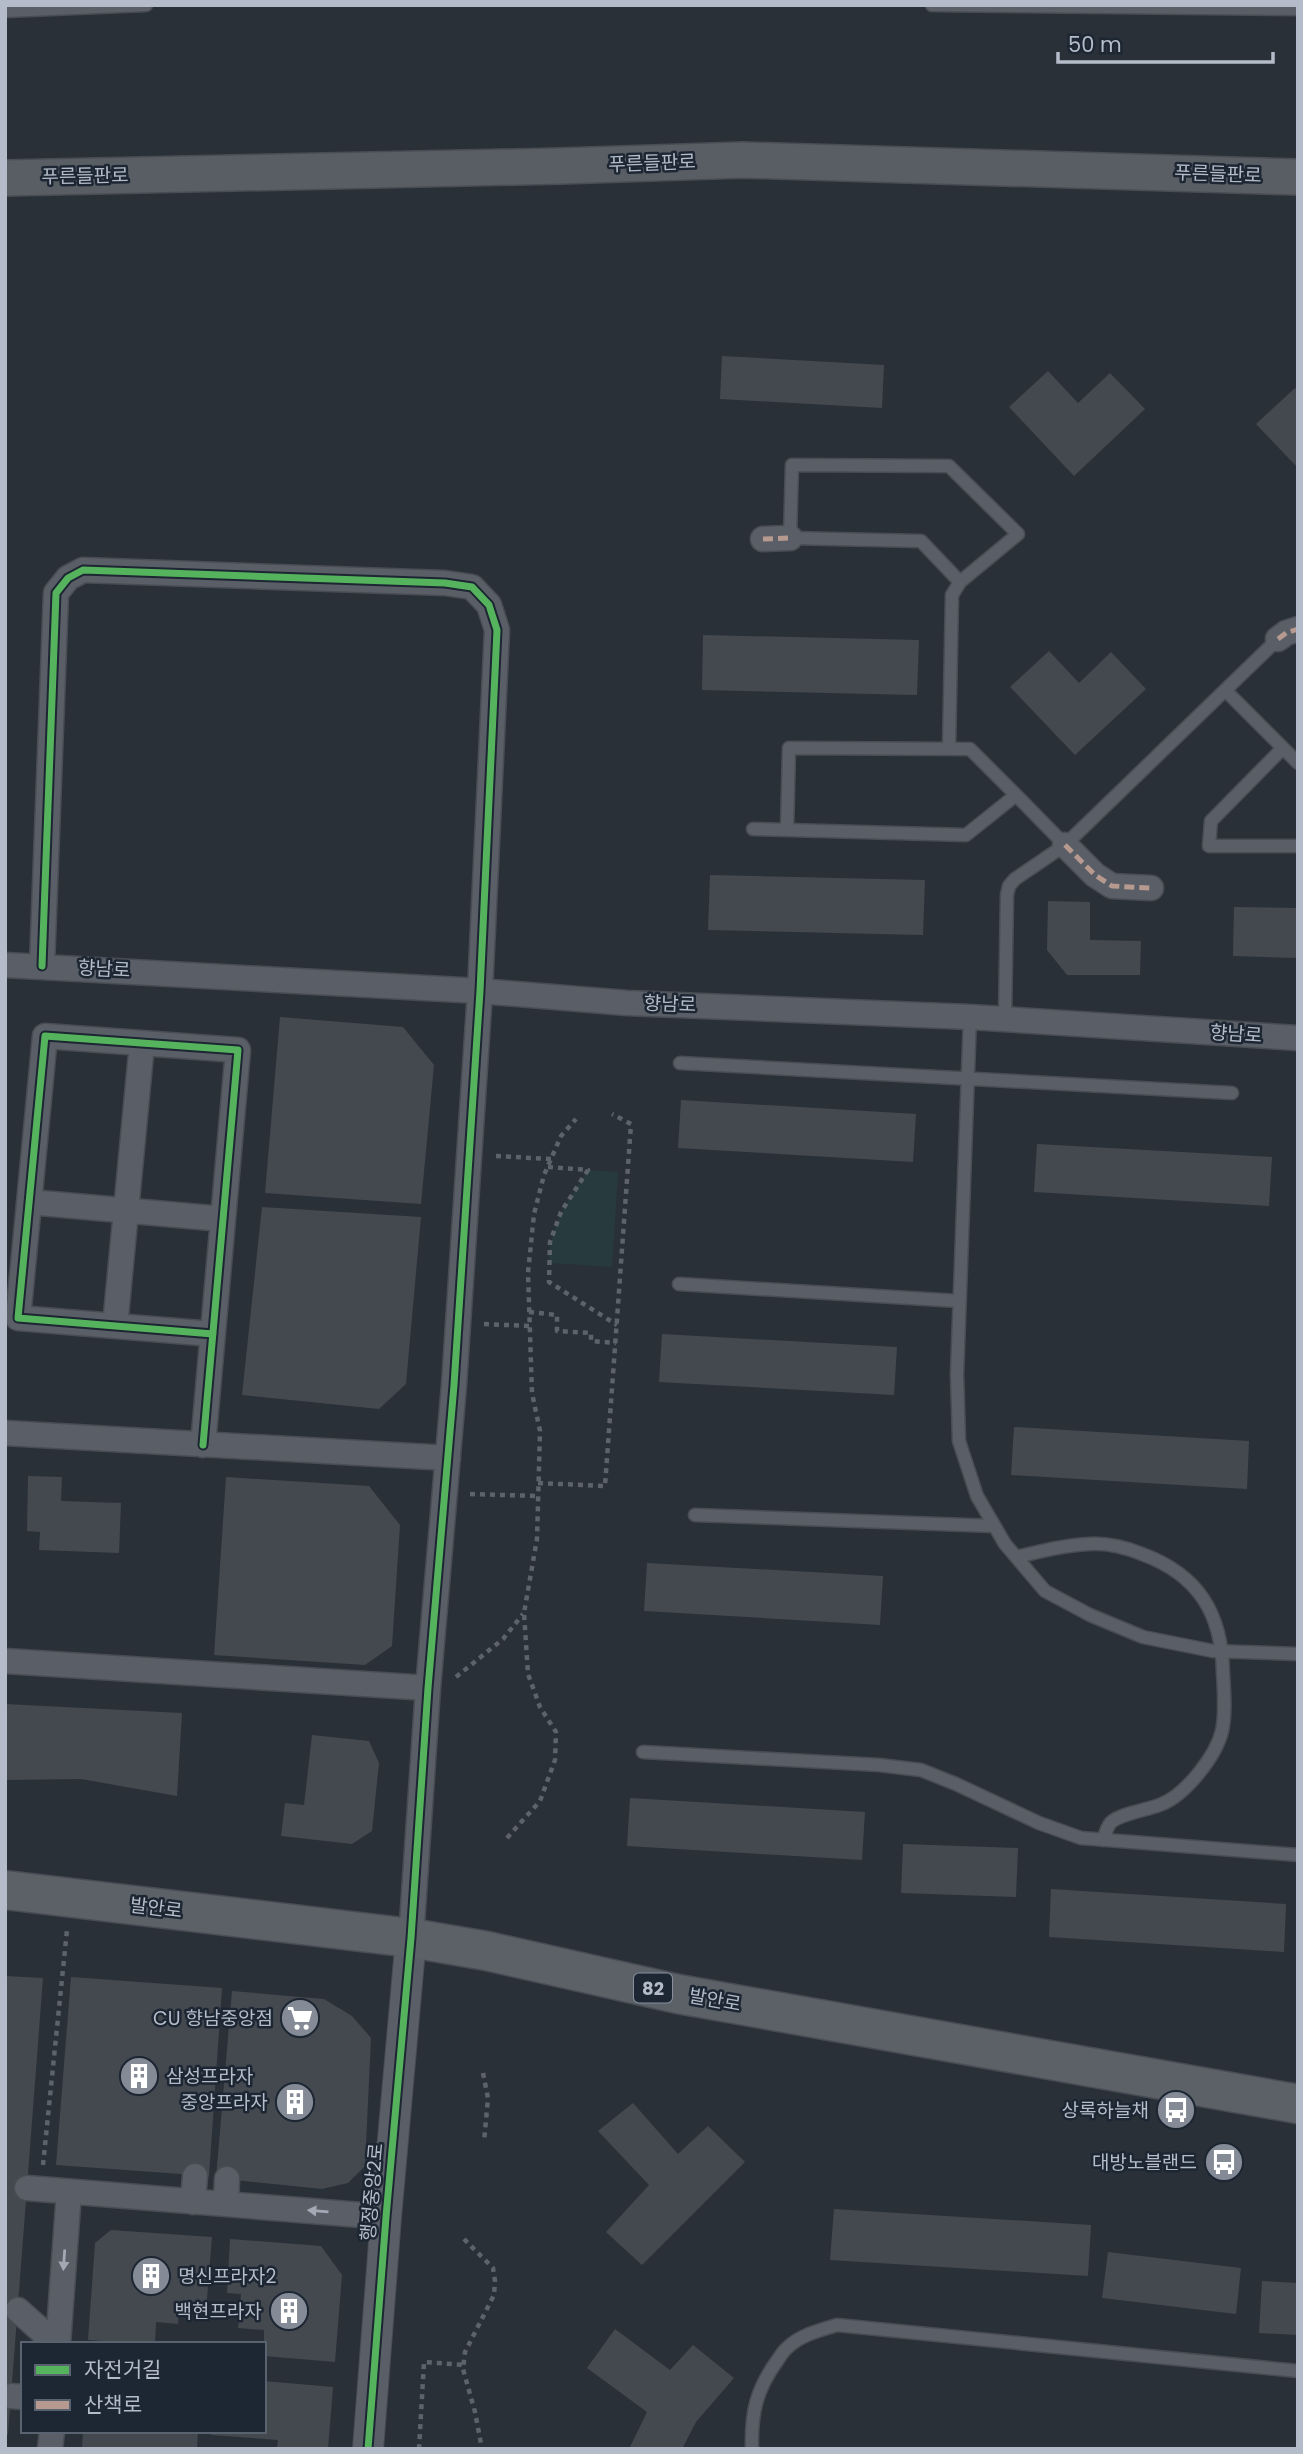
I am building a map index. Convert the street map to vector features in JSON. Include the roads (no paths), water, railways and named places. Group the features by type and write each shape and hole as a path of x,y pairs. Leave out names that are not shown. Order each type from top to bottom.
{"main road":[{"name":"푸른들판로","path":"5,178 743,160 1298,177"},
{"name":"발안로","path":"5,1890 411,1938 486,1951 678,1994 1298,2104"}],"street":[{"path":"763,539 790,538"},
{"path":"42,966 56,593 68,578 83,570 445,583 472,587 489,604 497,630 480,991 458,1324 428,1688 411,1938"},
{"path":"1065,845 1095,876 1112,886 1151,888"},
{"name":"향남로","path":"5,965 480,991 627,1003 970,1017 1298,1038"},
{"path":"203,1444 213,1334 238,1050 45,1036 18,1318 213,1334"},
{"path":"115,1326 142,1043"},
{"path":"29,1202 223,1219"},
{"path":"5,1433 448,1458"},
{"path":"5,1661 428,1688"},
{"name":"행정중앙2로","path":"368,2449 411,1938"},
{"path":"193,2202 195,2176"},
{"path":"34,2189 193,2202 226,2191 386,2217"},
{"path":"57,2342 69,2192"},
{"path":"18,2310 55,2342"}],"lane":[{"path":"5,10 146,5"},
{"path":"932,5 1298,9"},
{"path":"949,749 952,595 960,582 1018,534 949,466 792,466 790,538 921,541 960,582"},
{"path":"1005,1019 1009,886 1015,879 1065,845 1288,634"},
{"path":"1226,690 1298,763"},
{"path":"787,830 789,748 970,749 1065,845"},
{"path":"1283,748 1211,821 1209,846 1298,846"},
{"path":"753,829 966,835 1016,794"},
{"path":"970,1017 957,1374 959,1441 977,1496 1005,1544 1045,1591 1090,1615 1143,1637 1223,1651 1298,1654"},
{"path":"680,1063 1232,1093"},
{"path":"679,1284 959,1301"},
{"path":"695,1516 994,1526"},
{"path":"1017,1557 1058,1547 1093,1544 1129,1549 1164,1562 1199,1591 1219,1631 1223,1651 1224,1701 1222,1732 1211,1758 1189,1783 1165,1803 1121,1816 1110,1823 1103,1840"},
{"path":"643,1752 879,1765 921,1770 1039,1823 1081,1838 1298,1855"},
{"path":"752,2449 751,2428 755,2401 765,2378 787,2347 814,2331 837,2325 1298,2371"}],"place":[{"name":"CU 향남중앙점","path":"300,2018"},
{"name":"삼성프라자","path":"139,2076"},
{"name":"중앙프라자","path":"295,2102"},
{"name":"상록하늘채","path":"1176,2110"},
{"name":"대방노블랜드","path":"1224,2162"},
{"name":"명신프라자2","path":"151,2276"},
{"name":"백현프라자","path":"289,2311"}]}
